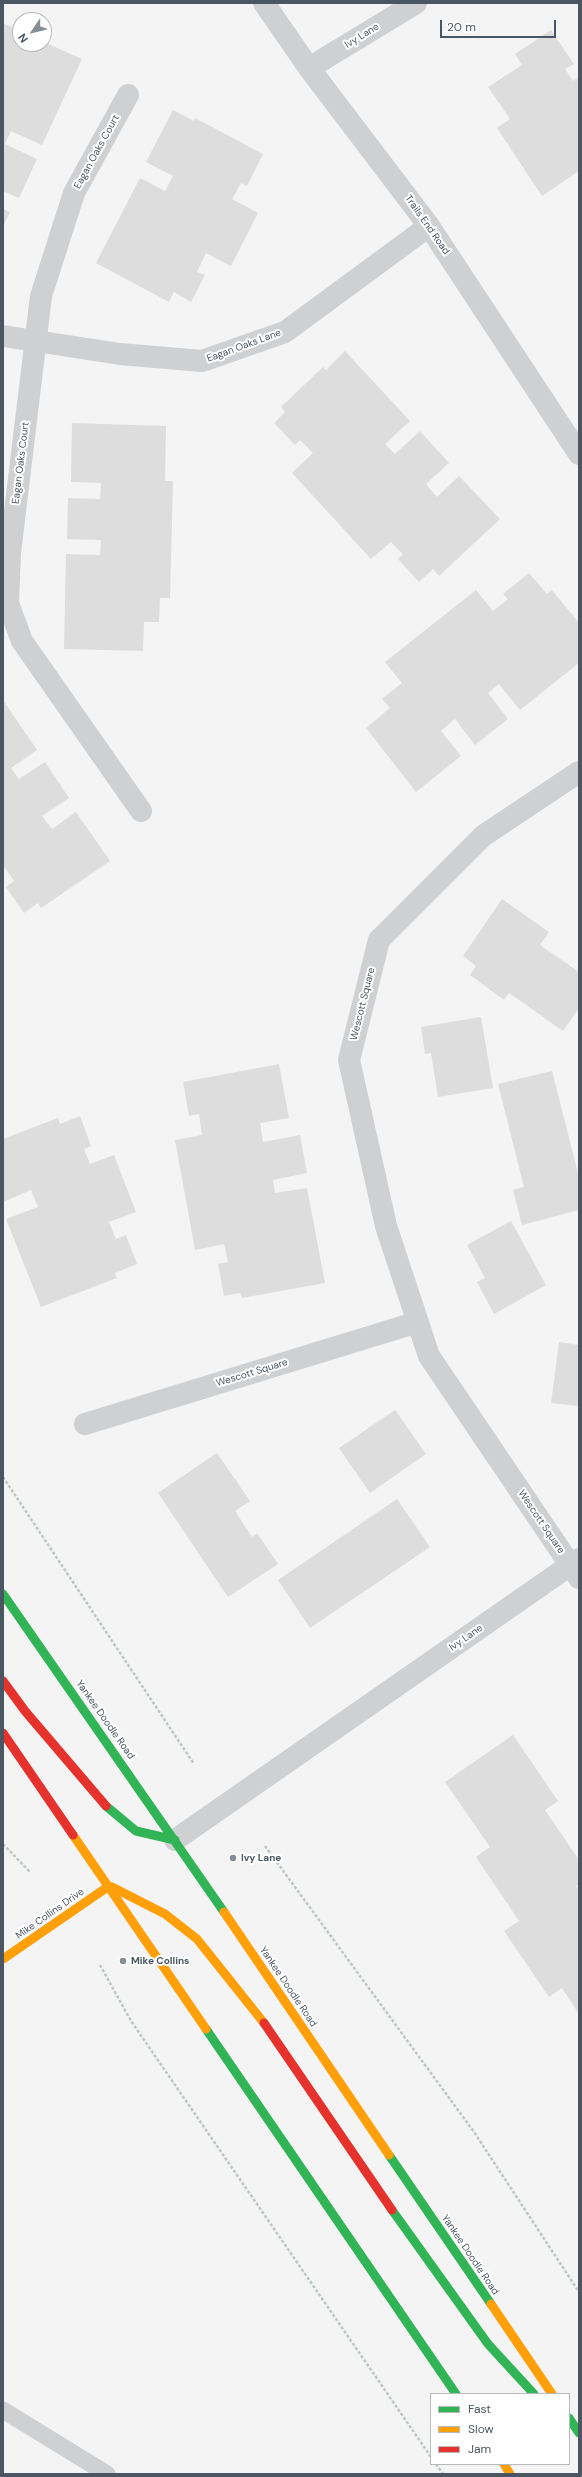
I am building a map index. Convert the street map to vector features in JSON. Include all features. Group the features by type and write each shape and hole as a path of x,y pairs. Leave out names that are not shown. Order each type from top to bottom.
{"main road":[{"name":"Yankee Doodle Road","path":"3,1594 176,1840 551,2393"},
{"path":"3,1681 25,1711 104,1804 136,1831 176,1840"},
{"path":"3,1733 455,2393"},
{"path":"109,1886 164,1914 197,1939 258,2015 401,2224 488,2344 533,2393"},
{"name":"Mike Collins Drive","path":"3,1959 109,1886"},
{"path":"570,2420 579,2433"},
{"path":"570,2432 579,2442"},
{"path":"505,2465 510,2474"}],"street":[{"name":"Trails End Road","path":"264,3 309,68 429,226 579,454"},
{"name":"Ivy Lane","path":"309,68 416,3"},
{"name":"Eagan Oaks Court","path":"128,95 74,193 41,296 10,553 8,603 22,641 141,811"},
{"name":"Eagan Oaks Lane","path":"3,336 120,354 202,361 285,332 429,226"},
{"name":"Wescott Square","path":"576,1567 429,1356 386,1226 349,1060 379,940 483,836 579,772"},
{"name":"Wescott Square","path":"85,1424 418,1322"},
{"name":"Ivy Lane","path":"176,1840 576,1567"}],"lane":[{"path":"3,2410 107,2474"}],"path":[{"path":"3,1477 194,1764"},
{"path":"3,1844 30,1872"},
{"path":"265,1846 474,2132 579,2292"},
{"path":"100,1966 131,2021 430,2456"},
{"path":"437,2465 443,2474"}],"building":[{"path":"3,23 12,27 12,52 52,52 52,46 82,59 42,145 11,131 5,144 37,159 19,198 3,191"},
{"path":"551,30 574,64 565,69 573,81 579,77 579,171 542,196 497,128 510,119 488,87 522,65 515,54"},
{"path":"173,110 194,121 195,118 263,154 247,186 241,183 232,199 258,213 231,266 206,253 197,272 205,275 191,302 174,292 169,302 96,263 140,178 165,191 173,176 146,162"},
{"path":"3,209 10,212 3,227"},
{"path":"345,351 410,421 385,444 395,454 420,431 449,463 426,484 437,497 459,476 500,519 439,576 433,569 419,582 398,559 403,554 391,542 371,559 292,473 313,453 300,440 295,445 274,423 285,412 281,407 323,367 326,370"},
{"path":"72,423 166,426 165,481 173,481 170,598 160,598 159,622 144,622 143,651 64,649 66,554 100,555 101,540 67,539 68,498 100,499 101,483 71,482"},
{"path":"529,573 547,594 552,590 579,623 579,663 520,710 499,684 488,693 508,719 475,745 455,719 441,731 461,756 416,792 366,728 390,708 382,699 402,683 385,662 476,590 493,611 508,599 503,594"},
{"path":"3,700 37,750 11,768 19,779 45,762 69,798 42,816 52,829 76,812 110,861 41,908 38,903 24,913 6,887 14,881 3,865"},
{"path":"502,899 549,932 540,945 579,972 579,1008 563,1031 509,993 504,1000 470,975 476,966 463,956"},
{"path":"481,1017 493,1088 438,1097 431,1053 425,1054 421,1027"},
{"path":"279,1064 289,1118 260,1123 263,1142 300,1135 307,1173 273,1180 275,1193 307,1188 325,1283 242,1298 240,1293 224,1296 218,1264 228,1262 224,1244 195,1250 175,1140 202,1135 199,1114 189,1116 183,1082"},
{"path":"552,1071 579,1177 579,1210 522,1225 513,1190 524,1187 498,1084"},
{"path":"80,1116 91,1146 84,1149 90,1164 114,1155 136,1212 109,1222 116,1239 126,1235 137,1264 115,1273 117,1278 41,1307 6,1219 38,1207 31,1190 3,1202 3,1139 58,1118 60,1124"},
{"path":"511,1221 546,1285 494,1314 477,1282 485,1278 467,1245"},
{"path":"559,1342 579,1345 579,1406 551,1403"},
{"path":"395,1410 426,1454 370,1493 339,1448"},
{"path":"217,1453 250,1501 235,1511 252,1537 257,1533 278,1564 228,1597 158,1493"},
{"path":"397,1499 430,1547 310,1628 278,1580"},
{"path":"513,1735 558,1801 545,1810 579,1860 579,1884 576,1886 579,1890 579,2014 562,1988 549,1997 504,1931 519,1921 476,1857 490,1847 445,1782"}],"traffic: fast":[{"path":"3,1594 224,1912"},
{"path":"106,1806 136,1831 175,1840"},
{"path":"206,2029 455,2393"},
{"path":"389,2155 491,2304"},
{"path":"392,2210 488,2344 533,2393"},
{"path":"570,2420 579,2433"}],"traffic: slow":[{"path":"73,1835 206,2029"},
{"path":"3,1959 109,1886"},
{"path":"112,1887 165,1914 197,1939 264,2023"},
{"path":"224,1912 389,2155"},
{"path":"491,2304 551,2393"},
{"path":"505,2465 510,2474"}],"traffic: jam":[{"path":"3,1681 25,1711 106,1806"},
{"path":"3,1733 73,1835"},
{"path":"264,2023 392,2210"}],"place":[{"name":"Ivy Lane","path":"233,1858"},
{"name":"Mike Collins","path":"123,1961"}]}
